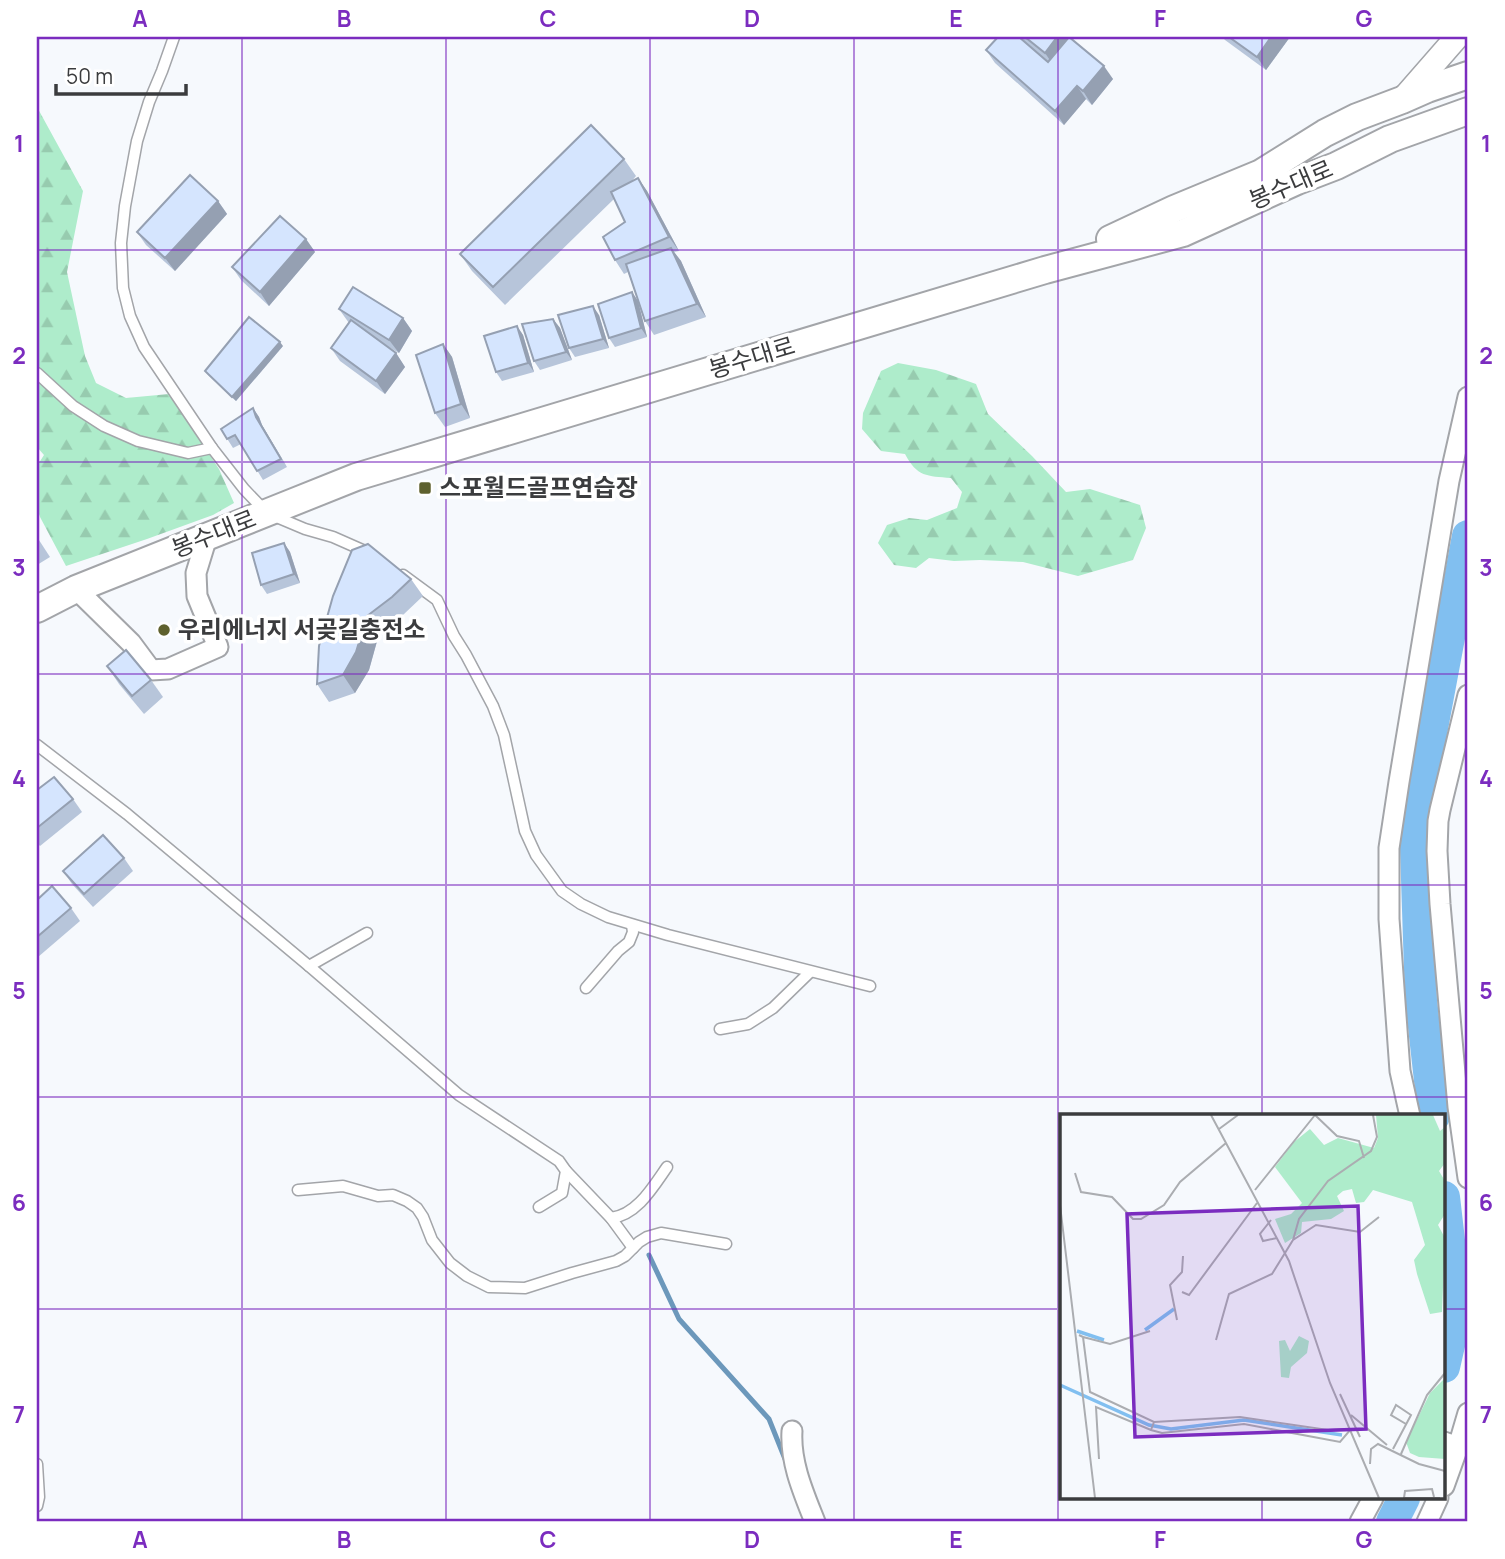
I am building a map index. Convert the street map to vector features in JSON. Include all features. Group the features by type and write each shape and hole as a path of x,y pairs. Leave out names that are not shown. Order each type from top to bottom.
{"main road":[{"path":"1045,270 1174,209 1261,173 1325,133 1357,117 1468,75"},
{"path":"1297,181 1365,134 1402,100"},
{"name":"봉수대로","path":"37,609 76,589 356,477 1045,270 1183,233 1416,129 1468,111"}],"street":[{"path":"1402,100 1457,37"},
{"path":"1410,1114 1400,1071 1389,919 1389,848 1449,481 1468,397"},
{"path":"76,589 131,643 151,670 168,669 218,647 197,596 197,573 207,537"},
{"path":"1468,695 1440,810 1437,851 1458,1107 1468,1178"},
{"path":"1446,1477 1453,1445 1468,1413"},
{"path":"792,1431 802,1490 815,1522"},
{"path":"1360,1522 1372,1500"},
{"path":"1427,1522 1437,1500"}],"lane":[{"path":"174,37 137,141 125,205 121,243 123,288 130,316 144,347 212,448 267,513 374,555"},
{"path":"37,373 73,406 104,426 138,441 188,453 212,448"},
{"path":"393,566 437,600 493,706 504,735 525,831 536,855 562,891 581,904 632,925 870,986"},
{"path":"37,745 127,814 459,1095 558,1161 611,1218 633,1248"},
{"path":"586,988 629,942 633,932 632,925"},
{"path":"309,966 368,933"},
{"path":"720,1029 748,1024 773,1008 810,972"},
{"path":"611,1218 624,1214 642,1201 667,1167"},
{"path":"539,1207 562,1193 566,1171"},
{"path":"298,1189 343,1186 378,1196 393,1195 407,1201 417,1208 432,1240 450,1263 467,1276 489,1287 525,1288 616,1261 647,1237 661,1233 726,1244"},
{"path":"37,1464 37,1506"}],"green space":[{"path":"37,107 83,191 67,272 85,356 96,383 126,398 169,394 219,469 234,503 213,515 66,566 37,508 37,466 44,455 37,447"},
{"path":"898,363 936,370 976,384 988,414 1066,492 1090,489 1140,505 1146,528 1133,560 1078,576 1023,562 929,558 916,568 894,565 878,543 887,525 909,518 927,520 957,508 962,492 951,478 929,476 918,471 905,454 881,451 862,429 863,413 881,371"}],"building":[{"path":"998,37 1019,37 1048,62 1069,37 1104,66 1083,91 1077,86 1055,111 986,50"},
{"path":"1025,37 1057,37 1045,53"},
{"path":"1229,37 1271,37 1257,57"},
{"path":"591,125 624,159 493,287 460,254"},
{"path":"190,175 218,201 165,258 137,232"},
{"path":"638,178 669,237 615,260 603,237 625,222 611,192"},
{"path":"280,216 306,239 260,292 232,267"},
{"path":"671,248 697,304 645,321 626,264"},
{"path":"353,287 403,318 389,340 339,309"},
{"path":"632,292 641,328 609,338 598,304"},
{"path":"593,306 603,339 569,348 558,315"},
{"path":"249,317 280,342 232,397 205,371"},
{"path":"553,319 566,352 534,361 522,324"},
{"path":"351,320 396,353 376,381 331,348"},
{"path":"517,326 528,363 496,372 484,336"},
{"path":"443,344 461,404 435,413 416,355"},
{"path":"253,408 281,459 257,471 235,435 227,439 221,429"},
{"path":"284,543 294,574 261,585 252,553"},
{"path":"368,544 411,579 367,616 356,652 343,675 317,684 319,646 333,596 352,550"},
{"path":"126,650 151,680 132,696 107,666"},
{"path":"54,777 73,799 37,828 37,790"},
{"path":"103,835 124,858 84,894 63,871"},
{"path":"52,886 71,908 37,937 37,900"}],"waterway":[{"path":"1434,1114 1421,1000 1415,819 1468,536"},
{"path":"1446,1214 1457,1310 1446,1358"},
{"path":"649,1255 679,1319 769,1419 785,1459"},
{"path":"1392,1522 1403,1500"}],"place":[{"name":"스포월드골프연습장","path":"425,488"},
{"name":"우리에너지 서곶길충전소","path":"164,630"}]}
